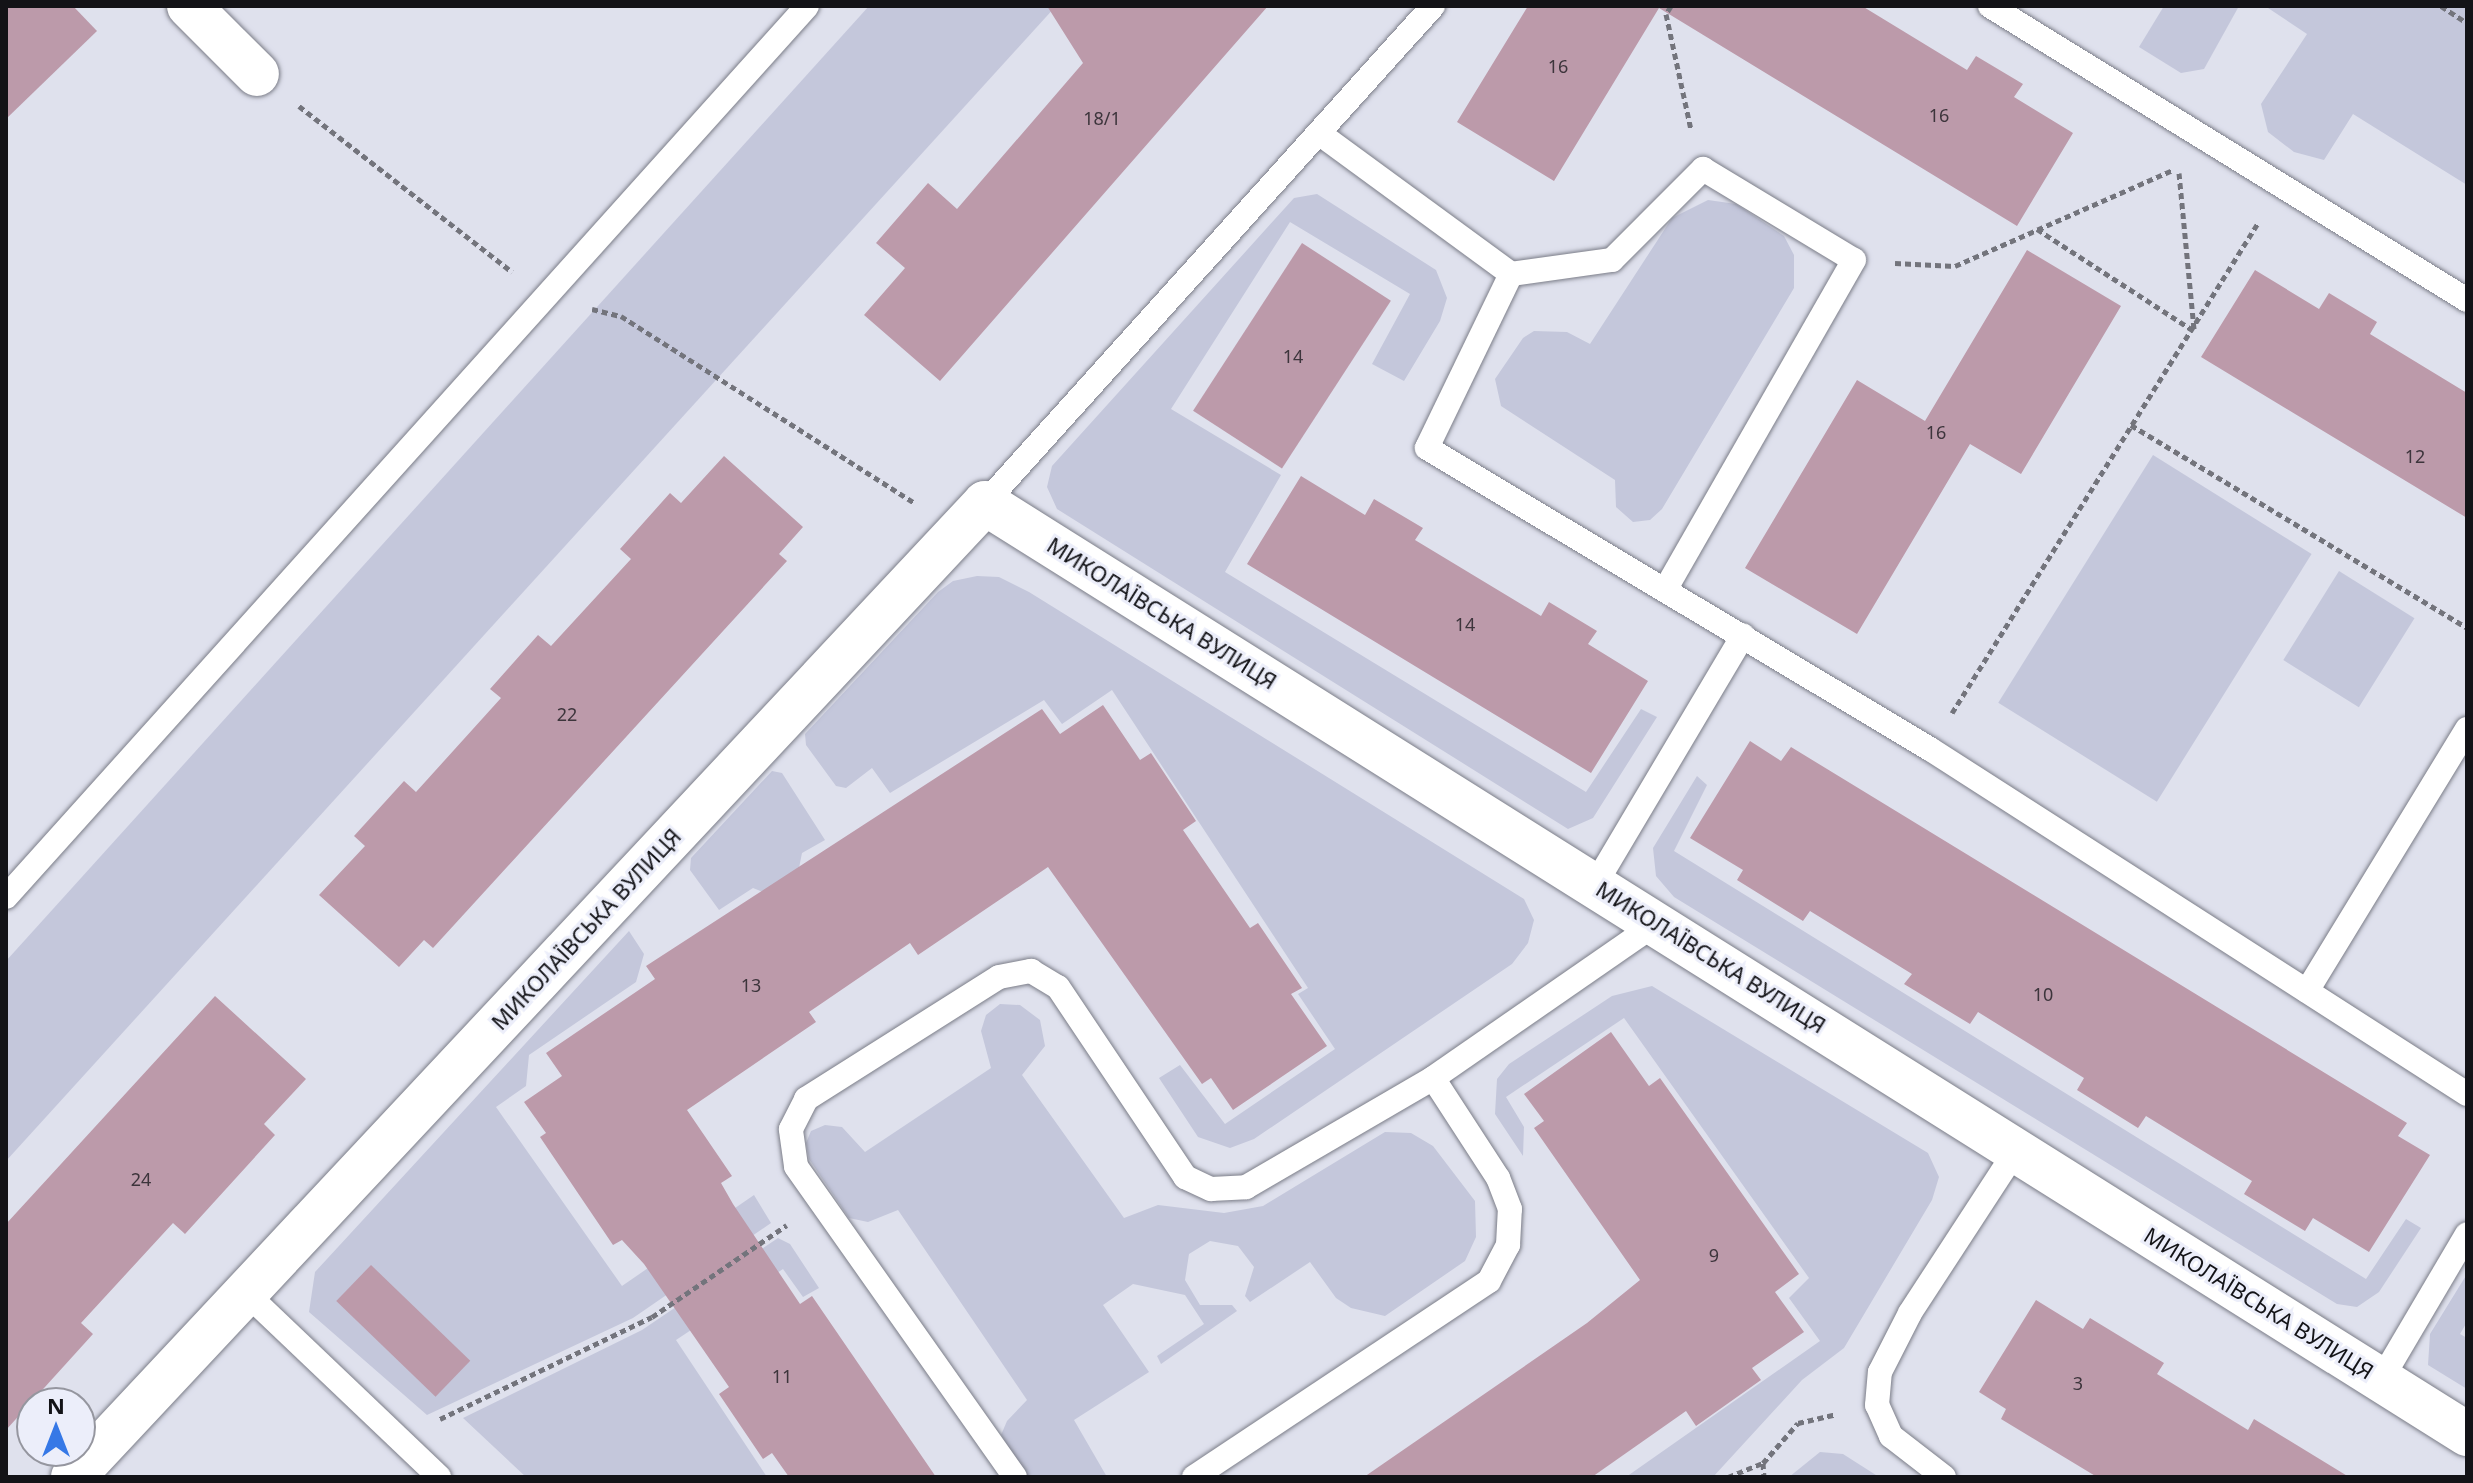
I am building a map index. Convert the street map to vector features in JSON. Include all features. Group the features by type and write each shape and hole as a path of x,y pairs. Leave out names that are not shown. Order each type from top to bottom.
{"street":[{"path":"189,6 257,74"},
{"name":"МИКОЛАЇВСЬКА ВУЛИЦЯ","path":"73,1477 972,517 1596,883 2467,1434"}],"lane":[{"path":"6,897 547,299 807,6"},
{"path":"972,517 1433,6"},
{"path":"1990,6 2467,300"},
{"path":"1320,134 1511,274 1612,260 1703,169 1854,260 1666,588"},
{"path":"1511,274 1427,448 1666,588 1930,749 2467,1094"},
{"path":"1596,883 1743,635"},
{"path":"2307,991 2467,729"},
{"path":"1015,1477 796,1166 791,1129 806,1099 999,977 1031,971 1058,987 1185,1177 1211,1189 1246,1187 1433,1078 1657,923"},
{"path":"1194,1477 1489,1281 1508,1245 1510,1209 1498,1178 1433,1078"},
{"path":"1944,1477 1891,1436 1877,1405 1880,1372 1910,1313 2017,1149"},
{"path":"2381,1380 2467,1234"},
{"path":"245,1292 439,1477"}],"path":[{"path":"1671,6 1666,14 1678,89 1703,169"},
{"path":"2441,6 2467,23"},
{"path":"257,74 547,299 621,316 972,517"},
{"path":"1854,260 1955,266 2179,168 2196,301 2194,331"},
{"path":"1930,749 2131,425 2194,331 2281,185"},
{"path":"2036,228 2194,331"},
{"path":"2131,425 2467,628"},
{"path":"399,1439 652,1317 821,1202"},
{"path":"1728,1477 1763,1463 1798,1423 1877,1405"},
{"path":"1763,1463 1764,1477"}],"shaded area":[{"path":"869,6 1056,6 6,1161 6,961"},
{"path":"2164,6 2239,6 2204,69 2181,73 2139,47"},
{"path":"2265,6 2467,6 2467,185 2353,114 2324,160 2294,152 2268,132 2261,104 2307,34"},
{"path":"1317,194 1436,270 1447,298 1440,321 1404,381 1372,364 1410,294 1290,222 1171,409 1281,475 1225,572 1586,792 1641,709 1657,717 1593,818 1568,829 1057,509 1047,487 1052,466 1294,198"},
{"path":"1708,200 1736,204 1784,236 1794,255 1794,288 1662,509 1650,520 1633,522 1616,507 1615,480 1501,406 1495,379 1523,338 1534,331 1567,332 1590,344 1672,218"},
{"path":"2153,455 2312,554 2157,802 1998,703"},
{"path":"2339,571 2414,618 2359,707 2283,660"},
{"path":"977,576 999,577 1029,592 1524,899 1534,920 1528,943 1512,964 1254,1139 1230,1148 1198,1137 1159,1078 1180,1065 1225,1124 1335,1049 1298,994 1308,988 1112,690 1062,724 1044,700 890,793 872,768 846,788 836,786 806,745 805,734 938,592 953,581"},
{"path":"772,771 782,773 825,840 802,853 799,868 763,892 753,888 719,910 690,870 691,858"},
{"path":"1697,776 1707,785 1674,851 2366,1279 2406,1219 2421,1228 2379,1292 2357,1307 2337,1304 1674,897 1656,876 1653,848"},
{"path":"629,931 644,954 636,982 529,1055 526,1086 496,1107 622,1286 754,1195 771,1223 633,1318 427,1415 309,1312 315,1272"},
{"path":"1652,986 1928,1153 1939,1177 1932,1200 1844,1348 1802,1380 1713,1477 1626,1477 1820,1341 1789,1298 1809,1278 1624,1018 1506,1097 1524,1127 1523,1156 1495,1114 1497,1079 1509,1064 1612,996"},
{"path":"1000,1004 1020,1005 1040,1020 1045,1046 1022,1075 1124,1218 1158,1205 1224,1213 1263,1206 1385,1132 1411,1133 1433,1146 1475,1201 1476,1237 1465,1261 1385,1316 1351,1308 1336,1298 1310,1262 1250,1302 1245,1296 1254,1267 1238,1246 1210,1241 1189,1254 1185,1280 1200,1305 1232,1305 1237,1311 1161,1364 1157,1356 1204,1324 1185,1295 1133,1284 1103,1305 1149,1372 1074,1420 1107,1477 1027,1477 1001,1435 1007,1421 1027,1400 898,1210 868,1222 849,1218 809,1159 806,1143 811,1131 825,1125 842,1127 865,1152 991,1068 981,1031 986,1015"},
{"path":"778,1238 790,1244 819,1288 803,1297 783,1269 676,1340 767,1477 526,1477 463,1418 642,1330"},
{"path":"2467,1274 2467,1322 2460,1334 2467,1338 2467,1389 2428,1365 2430,1334"},
{"path":"1820,1452 1843,1454 1879,1477 1789,1477"}],"building":[{"path":"6,6 73,6 97,31 6,119"},
{"path":"1047,6 1268,6 940,381 864,315 905,268 876,243 928,183 957,209 1083,63"},
{"path":"1528,6 1862,6 1967,70 1976,56 2023,84 2014,97 2073,133 2017,226 1659,8 1554,181 1457,122"},
{"path":"1302,243 1391,301 1282,468 1193,411"},
{"path":"2027,250 2121,306 2021,474 1970,444 1857,634 1745,568 1857,380 1925,421"},
{"path":"2255,270 2319,309 2329,293 2377,322 2370,334 2467,393 2467,518 2201,357"},
{"path":"724,456 803,527 779,554 787,561 433,948 424,940 399,967 319,895 365,846 354,836 404,781 416,792 501,698 490,689 538,635 551,646 631,559 620,549 670,493 681,503"},
{"path":"1301,476 1365,515 1374,499 1423,528 1415,540 1541,616 1549,602 1597,631 1588,644 1648,681 1591,773 1247,564"},
{"path":"1103,705 1140,760 1151,753 1196,821 1183,830 1250,928 1258,923 1302,988 1291,994 1327,1046 1233,1110 1211,1078 1202,1084 1048,867 918,955 910,943 809,1012 816,1022 687,1110 732,1176 721,1183 733,1204 800,1304 812,1296 936,1477 789,1477 772,1453 763,1459 719,1394 729,1387 644,1264 622,1240 613,1245 540,1137 546,1133 524,1102 562,1076 546,1053 655,979 646,966 1042,709 1060,734"},
{"path":"1750,741 1781,761 1791,747 2407,1123 2398,1136 2430,1155 2369,1252 2313,1218 2305,1231 2244,1194 2252,1181 2146,1116 2138,1128 2077,1090 2084,1078 1978,1012 1970,1024 1904,984 1912,974 1810,911 1803,921 1737,880 1743,870 1690,838"},
{"path":"215,996 306,1079 264,1124 275,1135 185,1234 173,1223 81,1323 93,1334 45,1387 16,1387 16,1419 6,1430 6,1224"},
{"path":"1611,1032 1649,1086 1660,1078 1799,1274 1775,1292 1804,1332 1752,1368 1761,1380 1696,1426 1686,1411 1592,1477 1364,1477 1587,1323 1640,1280 1534,1128 1544,1121 1524,1094"},
{"path":"371,1265 470,1361 436,1397 336,1301"},
{"path":"2036,1300 2083,1329 2090,1318 2164,1363 2157,1374 2248,1430 2254,1419 2349,1477 2097,1477 2001,1419 2006,1409 1979,1392"}]}
